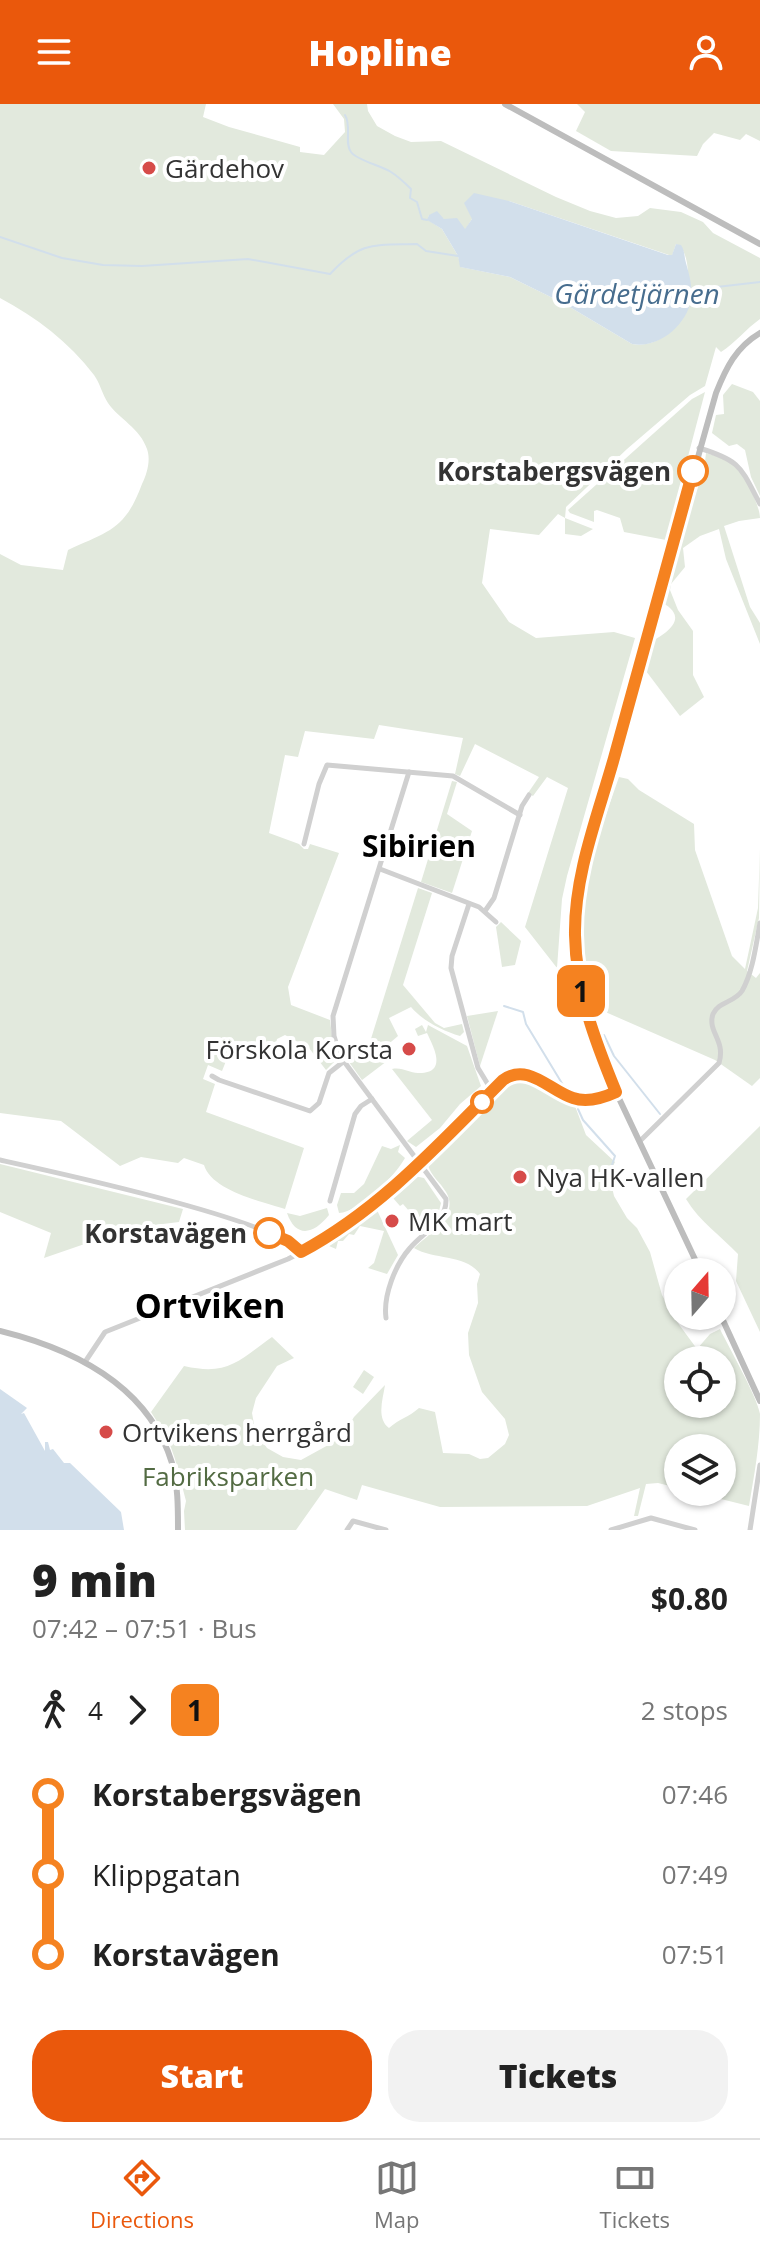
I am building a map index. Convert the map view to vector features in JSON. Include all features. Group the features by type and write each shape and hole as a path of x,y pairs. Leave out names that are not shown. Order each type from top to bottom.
{"street":[{"path":"505,104 760,244"},
{"path":"694,1258 596,1044 582,998 576,962 577,908 590,842 699,448 725,369 743,345 760,333"},
{"path":"699,448 730,458 740,467 760,504"},
{"path":"304,844 327,765 462,779 520,815"},
{"path":"386,1318 389,1293 399,1265 409,1249 446,1210 444,1195 343,1062 336,1046 333,1016 409,772"},
{"path":"485,911 494,898 529,795"},
{"path":"380,869 485,911 496,922"},
{"path":"469,904 451,968 478,1068 492,1091"},
{"path":"640,1141 719,1063 721,1044 712,1019 717,1007 742,990 749,975 760,923"},
{"path":"212,1076 310,1111 319,1103 329,1073 343,1062"},
{"path":"85,1362 100,1337 110,1329 301,1252 357,1219 421,1163 508,1076 518,1073 530,1075 560,1093 582,1100 616,1092"},
{"path":"330,1201 355,1114 372,1099"},
{"path":"0,1160 169,1201 288,1241 301,1252"},
{"path":"727,1330 760,1401"},
{"path":"0,1331 50,1345 85,1362 119,1384 143,1408 157,1429 172,1463 178,1530"},
{"path":"750,1530 760,1465"},
{"path":"611,1530 651,1518 695,1530"},
{"path":"347,1530 353,1521 386,1530"}],"green space":[{"path":"0,104 206,104 203,117 300,147 300,152 324,155 345,132 344,119 333,104 367,104 377,126 395,136 411,142 441,141 556,197 616,218 638,216 650,208 681,212 703,222 713,233 760,258 760,319 721,352 716,347 705,386 690,395 627,449 566,507 565,518 558,514 539,535 490,529 482,583 509,622 536,638 614,632 635,638 567,876 562,899 557,968 525,927 568,788 547,777 533,796 528,793 539,777 475,744 460,776 455,774 463,738 379,725 374,739 305,731 298,757 285,755 269,833 299,844 304,849 308,849 310,844 339,853 288,987 291,1005 330,1020 335,1061 326,1070 309,1048 285,1035 277,1039 273,1055 234,1041 222,1071 208,1065 203,1079 215,1084 206,1112 304,1148 285,1209 227,1188 209,1174 204,1165 184,1158 178,1163 141,1157 120,1166 61,1121 0,1113 0,554 21,565 63,570 68,550 114,527 129,511 145,476 149,458 140,435 108,403 94,375 74,352 39,322 0,298","holes":["509,201 672,256 676,244 683,251 688,282 677,319 666,334 651,343 632,344 563,303 510,277 461,267 442,229 428,220 429,215 444,219 465,230 472,219"]},
{"path":"577,104 760,104 760,141 746,134 740,140 714,133 697,156 611,151 576,131 585,112"},
{"path":"732,384 753,392 760,401 760,496 751,477 745,450 737,444 729,446 712,433 716,415 724,414 723,395"},
{"path":"705,392 666,540 624,532 620,518 597,510 594,511 594,522 570,513 568,510 692,399"},
{"path":"706,453 736,466 758,506 760,518 724,526 750,607 760,623 760,644 726,559 719,529 700,536 683,548 685,567 671,584 670,590 678,610 693,631 693,675 704,697 680,716 643,667 649,643 667,631 675,621 671,609 663,603 676,547 704,470"},
{"path":"565,518 593,529 581,536 565,534"},
{"path":"619,777 628,779 639,790 694,824 695,850 732,956 745,969 758,908 760,848 759,918 747,971 756,978 760,973 760,1078 752,1086 715,1060 594,1007 582,947 582,918 592,862"},
{"path":"452,781 457,782 447,814 472,831 452,893 421,882"},
{"path":"418,888 432,893 403,985 435,1023 444,1028 462,1024 464,1032 460,1036 440,1028 411,1007 389,1018 398,1036 379,1052 387,1061 362,1080 341,1051 365,1058"},
{"path":"501,922 521,941 515,965 502,967 496,927"},
{"path":"498,1011 480,1066 467,1016"},
{"path":"422,1025 426,1032 428,1025 467,1046 481,1086 460,1104 440,1128 416,1147 407,1141 432,1120 392,1069 418,1073 433,1069 436,1058 430,1038 427,1033 418,1036 415,1029"},
{"name":"Fabriksparken","path":"520,1078 559,1101 575,1106 586,1135 615,1162 609,1174 614,1196 650,1252 664,1299 664,1330 683,1330 695,1346 664,1346 664,1418 736,1418 736,1360 758,1406 758,1449 749,1506 736,1503 736,1434 664,1434 664,1484 646,1484 638,1516 634,1516 640,1488 587,1506 440,1507 362,1485 357,1500 325,1489 296,1530 185,1530 186,1501 175,1459 168,1439 151,1412 184,1366 222,1368 272,1337 294,1358 277,1366 256,1398 252,1413 255,1430 267,1448 283,1457 301,1460 341,1438 354,1417 385,1385 381,1414 389,1428 419,1408 435,1412 443,1453 488,1458 505,1444 509,1435 505,1419 482,1392 469,1355 468,1333 478,1303 480,1274 467,1263 414,1248 441,1223 449,1208 446,1192 428,1165 514,1079"},
{"path":"760,1126 760,1332 736,1281 738,1254 704,1222 686,1199"},
{"path":"400,1145 398,1152 405,1158 393,1174 357,1207 339,1213 337,1205 341,1193 354,1193 364,1184 382,1146 391,1149"},
{"path":"0,1164 183,1209 179,1222 131,1228 44,1258 51,1233 0,1212"},
{"path":"414,1176 424,1178 441,1203 438,1215 423,1227 403,1204 400,1206 393,1198"},
{"path":"327,1208 329,1215 306,1231 295,1227 287,1213 300,1216"},
{"path":"377,1210 398,1255 387,1274 368,1268 374,1263 384,1231 360,1226 354,1235 349,1234 343,1241 338,1241 336,1249 329,1246"},
{"path":"721,1330 729,1346 700,1346 710,1334"},
{"path":"364,1370 374,1377 363,1394 353,1387"}],"water":[{"name":"Gärdetjärnen","path":"474,193 509,201 668,255 672,255 676,244 681,245 691,290 691,300 683,319 661,339 642,345 632,344 563,303 510,277 460,267 458,256 442,229 427,220 437,211 444,219 457,218 465,229 472,219 464,203"},
{"path":"0,1389 27,1408 21,1414 24,1413 45,1451 45,1442 48,1442 50,1450 53,1449 64,1463 70,1463 121,1512 124,1530 0,1530"}],"waterway":[{"path":"345,115 351,152 402,180 411,189 410,198 417,202 422,219 427,220"},
{"path":"0,237 62,258 103,265 142,266 248,259 330,274 350,256 378,245 417,244 426,251 458,256"},
{"path":"691,290 760,282"},
{"path":"504,1006 523,1012 526,1024 563,1085"},
{"path":"604,1035 614,1056 660,1114"},
{"path":"578,1109 583,1120 615,1156 612,1165"}],"bus line":[{"name":"1","path":"269,1233 288,1241 301,1252 357,1219 409,1174 512,1074 530,1075 573,1099 591,1100 616,1092 596,1044 582,998 576,962 577,908 590,842 693,471"}],"place":[{"name":"Gärdehov","path":"149,168"},
{"name":"Korstabergsvägen","path":"693,471"},
{"name":"Förskola Korsta","path":"409,1049"},
{"name":"Nya HK-vallen","path":"520,1177"},
{"name":"MK mart","path":"392,1221"},
{"name":"Korstavägen","path":"269,1233"},
{"name":"Ortvikens herrgård","path":"106,1432"}],"district":[{"name":"Sibirien","path":"419,845"},
{"name":"Ortviken","path":"210,1305"}]}
